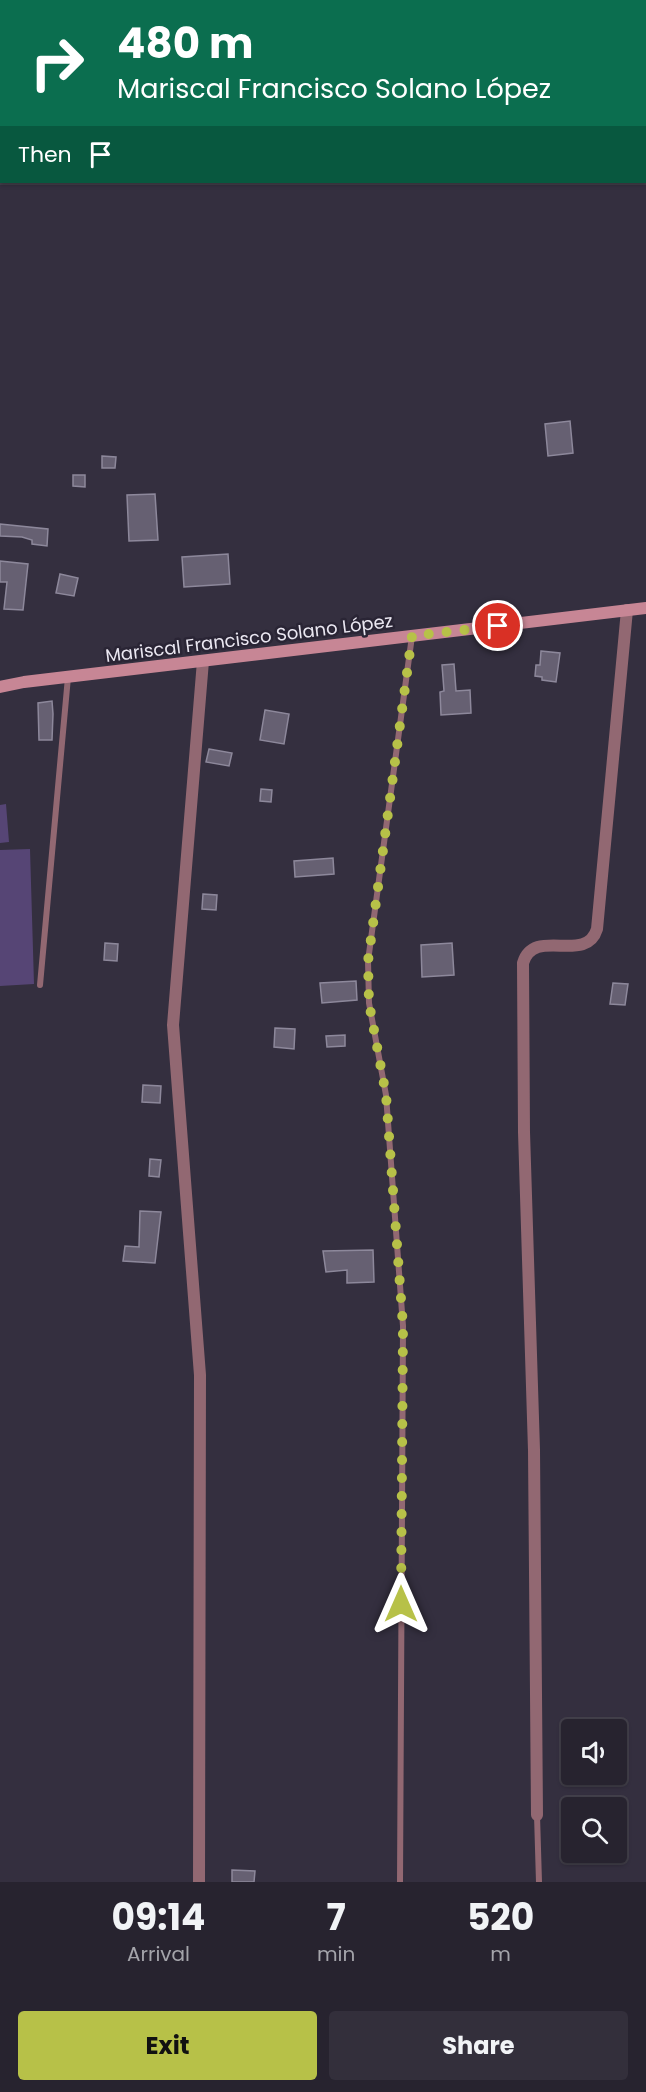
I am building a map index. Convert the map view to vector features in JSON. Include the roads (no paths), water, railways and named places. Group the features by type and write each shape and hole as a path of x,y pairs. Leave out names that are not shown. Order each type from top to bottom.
{"street":[{"name":"Mariscal Francisco Solano López","path":"0,687 24,682 646,608"},
{"path":"537,1815 534,1450 524,1132 523,963 527,953 537,946 581,945 590,941 597,929 627,610"},
{"path":"199,1882 200,1376 173,1025 203,661"}],"lane":[{"path":"400,1882 403,1326 386,1095 369,1003 368,961 412,636"},
{"path":"40,985 68,677"},
{"path":"537,1815 539,1882"}]}
